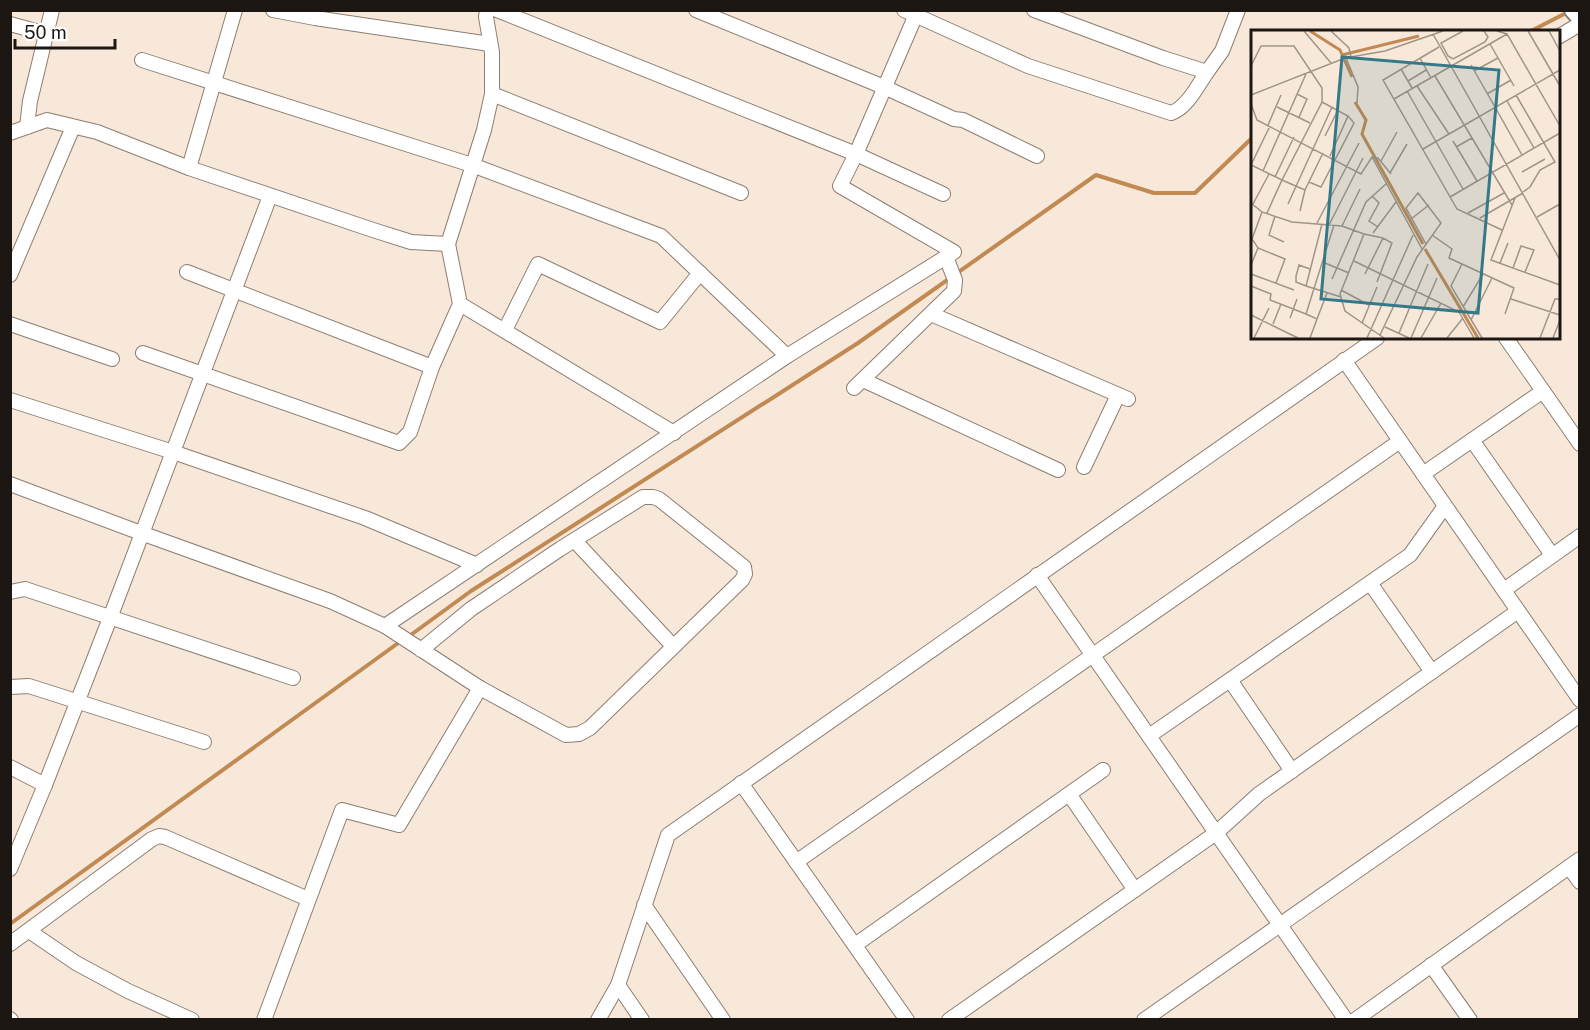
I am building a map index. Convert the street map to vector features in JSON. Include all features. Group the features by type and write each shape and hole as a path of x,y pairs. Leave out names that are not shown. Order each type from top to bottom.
{"street":[{"path":"27,127 30,101 52,10"},
{"path":"189,168 235,10"},
{"path":"273,10 304,13 490,44"},
{"path":"143,353 399,443 410,432 432,367 460,303 448,244 484,130 492,93 492,52 486,17 487,10"},
{"path":"497,10 856,154 943,194"},
{"path":"696,10 884,87 954,119 963,120 1037,156"},
{"path":"1034,10 1207,72"},
{"path":"391,630 477,564 787,356 954,252 840,186 856,154 913,12 1028,66 1171,113 1176,112 1185,103 1222,51 1238,10"},
{"path":"1573,10 1580,18"},
{"path":"10,24 46,34"},
{"path":"1560,36 1580,24"},
{"path":"142,60 472,165 661,236 787,356"},
{"path":"492,93 741,193"},
{"path":"10,133 47,120 74,126 97,132 189,168 411,242 448,244"},
{"path":"10,275 74,126"},
{"path":"10,869 78,701 270,195"},
{"path":"946,256 955,280 954,291 858,384 1058,470"},
{"path":"505,330 538,264 660,322 700,273"},
{"path":"187,272 432,367"},
{"path":"460,303 674,432"},
{"path":"931,314 1123,397 1084,468"},
{"path":"10,324 112,359"},
{"path":"598,1020 618,985 668,835 1376,339"},
{"path":"1507,339 1580,444"},
{"path":"1344,360 1580,700"},
{"path":"1423,474 1543,391"},
{"path":"10,400 173,452 364,518 477,564"},
{"path":"1472,440 1552,555"},
{"path":"796,862 1400,441"},
{"path":"10,484 330,601 391,630 416,647 480,688 566,735 579,734 590,728 742,580 745,574 744,567 659,500 644,497 416,647"},
{"path":"1149,736 1410,555 1445,506"},
{"path":"1504,590 1580,536"},
{"path":"575,541 673,646"},
{"path":"1037,576 1346,1020"},
{"path":"1370,583 1432,672"},
{"path":"10,592 25,589 293,678"},
{"path":"950,1020 1216,833 1259,794 1518,611"},
{"path":"1230,680 1292,771"},
{"path":"10,687 29,686 204,742"},
{"path":"264,1020 342,810 399,825 480,688"},
{"path":"1144,1020 1580,715"},
{"path":"10,767 45,785"},
{"path":"855,945 1103,770"},
{"path":"741,783 907,1020"},
{"path":"1069,794 1135,890"},
{"path":"10,944 152,838 159,836 308,899"},
{"path":"1355,1020 1574,863 1580,882"},
{"path":"644,905 723,1020"},
{"path":"29,931 76,963 192,1020"},
{"path":"1431,965 1470,1020"},
{"path":"618,985 642,1020"}],"waterway":[{"path":"1533,30 1570,11"},
{"path":"408,637 471,591 858,343 1096,175 1154,193 1195,193 1251,139"},
{"path":"10,924 401,641"}]}
